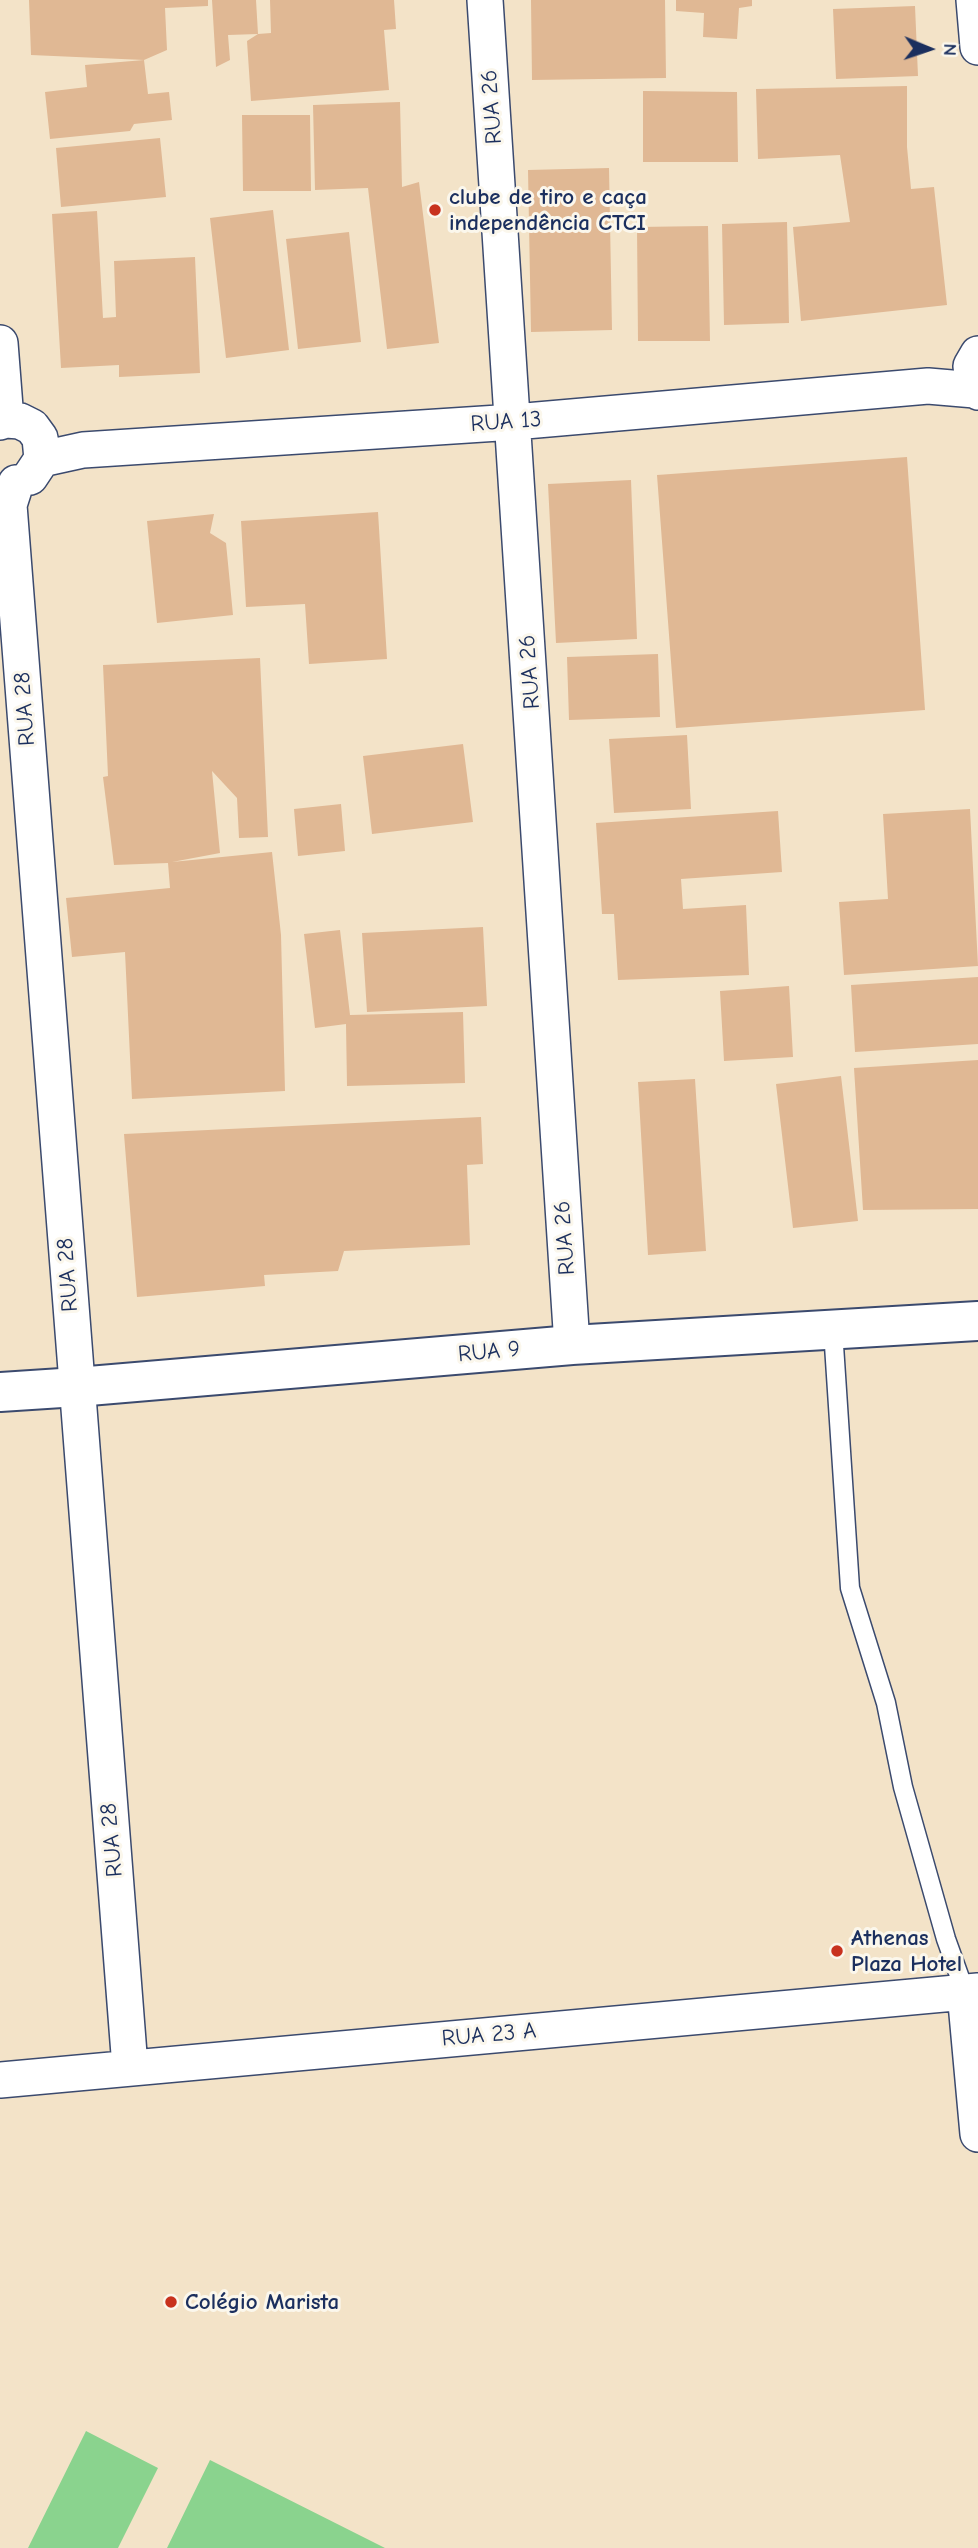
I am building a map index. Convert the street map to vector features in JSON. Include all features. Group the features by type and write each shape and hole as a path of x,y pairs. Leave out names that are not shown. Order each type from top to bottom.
{"street":[{"name":"RUA 26","path":"485,0 572,1345"},
{"path":"974,0 978,47"},
{"path":"0,343 3,421 20,421 32,427 41,449 32,475 8,482"},
{"name":"RUA 13","path":"41,449 83,450 514,422 928,386 975,376"},
{"name":"RUA 28","path":"8,482 130,2067"},
{"name":"RUA 9","path":"0,1392 572,1345 978,1321"},
{"path":"972,1991 978,2134"},
{"name":"RUA 23 A","path":"0,2080 972,1991"}],"lane":[{"path":"833,1330 850,1588 886,1703 903,1787 946,1939 972,1991"}],"green space":[{"path":"86,2431 158,2468 118,2548 28,2548"},
{"path":"210,2460 385,2548 167,2548"}],"building":[{"path":"29,0 208,0 208,6 165,8 167,50 144,60 31,55"},
{"path":"212,0 256,0 258,34 228,35 230,60 216,67"},
{"path":"270,0 394,0 396,29 384,30 389,90 251,101 247,41 258,34 271,33"},
{"path":"531,0 665,0 666,78 532,80"},
{"path":"676,0 752,0 752,6 739,8 737,39 703,37 704,13 676,11"},
{"path":"915,6 918,76 836,79 833,9"},
{"path":"144,60 148,94 169,92 172,120 134,124 130,131 50,139 45,92 87,87 85,65"},
{"path":"907,86 907,147 911,189 934,187 947,305 801,321 793,227 850,222 840,155 758,159 756,89"},
{"path":"643,91 737,92 738,162 643,162"},
{"path":"400,102 402,187 419,182 439,343 387,349 368,188 315,190 313,105"},
{"path":"242,115 310,115 311,191 243,191"},
{"path":"160,138 166,197 61,207 56,148"},
{"path":"609,168 612,330 531,332 528,170"},
{"path":"273,210 289,350 226,358 210,218"},
{"path":"97,211 103,318 116,317 114,261 195,257 200,373 119,377 119,365 61,368 52,214"},
{"path":"787,222 789,323 724,325 722,224"},
{"path":"708,226 710,341 638,341 637,227"},
{"path":"349,232 361,342 298,349 286,239"},
{"path":"907,457 925,710 676,728 657,475"},
{"path":"631,480 637,639 556,643 548,484"},
{"path":"378,512 387,659 309,664 305,604 246,607 241,521"},
{"path":"214,514 210,533 226,543 233,615 157,623 147,521"},
{"path":"658,654 660,717 569,720 567,657"},
{"path":"260,658 268,837 239,838 237,798 212,771 220,853 172,862 272,852 281,935 285,1091 132,1099 125,952 72,957 66,898 170,888 168,863 114,865 103,777 108,776 103,665"},
{"path":"687,735 691,809 614,813 609,739"},
{"path":"463,744 473,822 372,834 363,756"},
{"path":"341,804 345,851 298,856 294,809"},
{"path":"970,809 978,966 844,975 839,902 888,899 883,814"},
{"path":"778,811 782,872 681,879 683,909 746,905 749,975 618,980 614,914 602,914 596,823"},
{"path":"483,927 487,1006 367,1012 362,933"},
{"path":"340,930 350,1015 463,1012 465,1083 347,1086 346,1024 315,1028 304,934"},
{"path":"978,977 978,1044 855,1052 851,985"},
{"path":"789,986 793,1057 724,1061 720,991"},
{"path":"978,1060 978,1209 863,1210 854,1068"},
{"path":"841,1076 858,1221 793,1228 776,1084"},
{"path":"695,1079 706,1251 648,1255 638,1082"},
{"path":"481,1117 483,1164 467,1165 470,1245 344,1251 338,1271 264,1275 265,1286 137,1297 124,1134"}],"place":[{"name":"clube de tiro e caça independência CTCI","path":"435,210"},
{"name":"Athenas Plaza Hotel","path":"837,1951"},
{"name":"Colégio Marista","path":"171,2302"}]}
